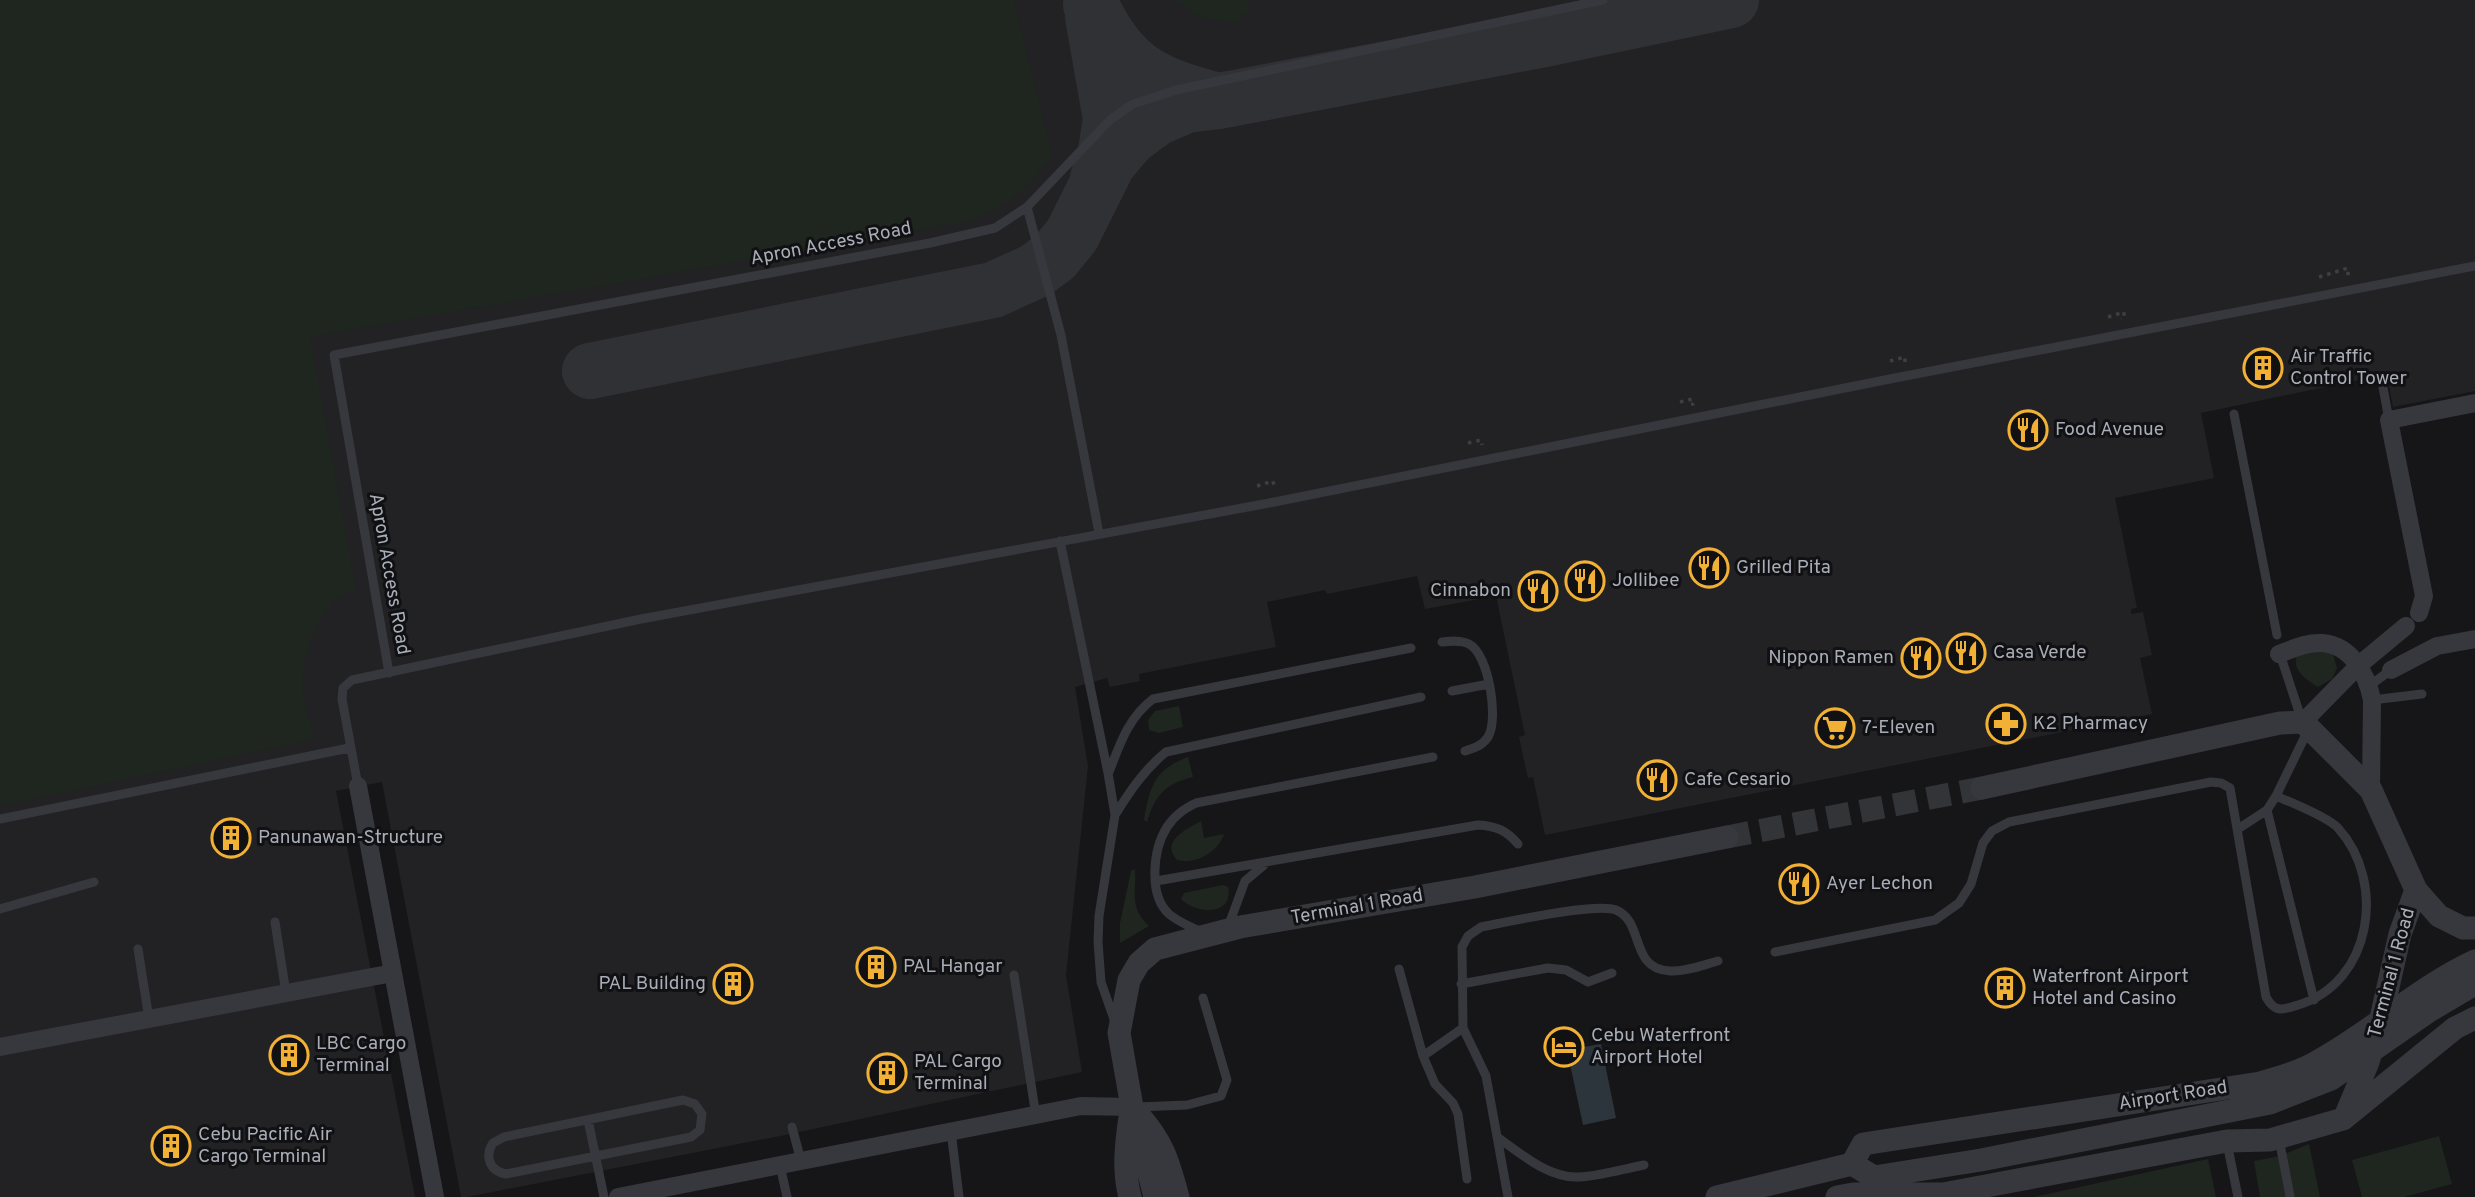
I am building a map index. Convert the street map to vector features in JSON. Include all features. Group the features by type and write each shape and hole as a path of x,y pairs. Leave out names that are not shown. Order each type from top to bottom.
{"street":[{"path":"2306,725 2359,665 2413,620 2424,596 2389,420 2475,403"},
{"path":"2391,670 2437,646 2475,639"},
{"path":"2279,651 2322,643 2339,647 2359,665 2371,693 2371,790"},
{"path":"1982,788 2280,723 2306,725 2371,790"},
{"path":"358,786 435,1197"},
{"name":"Terminal 1 Road","path":"2343,1119 2368,1062 2400,934 2416,890 2371,790"},
{"name":"Terminal 1 Road","path":"1155,1197 1132,1107 1119,1033 1129,980 1139,963 1155,950 1217,933 1526,872 1727,837"},
{"path":"2416,890 2440,916 2463,928 2475,928"},
{"name":"Airport Road","path":"1852,1164 1863,1144 2260,1083 2292,1073 2319,1061 2417,994 2475,961"},
{"path":"0,1046 393,973"},
{"name":"Airport Road","path":"1717,1197 1852,1164 1874,1177 1981,1160 2270,1103 2331,1079 2429,1011 2475,984"},
{"path":"1837,1197 1853,1194 1943,1194 2227,1142 2270,1140 2343,1119 2455,1028 2475,1018"},
{"path":"618,1197 1081,1106 1132,1107"},
{"name":"Terminal 1 Road","path":"1130,1197 1126,1157 1132,1107"},
{"name":"Terminal 1 Road","path":"1132,1107 1165,1150 1178,1197"}],"lane":[{"name":"Apron Access Road","path":"389,673 334,355 930,243 996,228 1027,206 1111,119 1133,104 1176,90 1603,0"},
{"path":"1027,206 1061,335 1100,533"},
{"path":"358,786 342,699 343,688 352,680 654,616 1264,504 2475,266"},
{"path":"2382,382 2389,420"},
{"path":"2234,414 2277,635"},
{"path":"1060,541 1115,815 1099,916 1098,942 1101,982 1119,1033"},
{"path":"1442,642 1456,641 1469,644 1477,650 1483,660 1489,684 1494,717 1492,730 1479,746 1465,751"},
{"path":"1108,773 1126,729 1140,709 1153,699 1411,648"},
{"path":"2238,829 2267,810 2276,796 2306,725 2279,651"},
{"path":"2371,693 2391,670"},
{"path":"1452,691 1489,684"},
{"path":"2371,693 2422,694"},
{"path":"1115,815 1136,782 1166,752 1421,697"},
{"path":"0,819 349,748"},
{"path":"1265,863 1245,881 1217,933 1170,915 1161,904 1156,881 1157,853 1167,828 1180,811 1196,803 1433,757"},
{"path":"1775,952 1935,920 1959,903 1971,884 1983,843 1992,831 2009,822 2211,782 2230,788 2266,997 2272,1006 2281,1010 2314,1000 2330,989 2345,973 2358,950 2365,926 2368,900 2364,876 2354,852 2336,826 2276,796"},
{"path":"2267,810 2314,1000"},
{"path":"1156,881 1478,825 1496,826 1511,835 1518,844"},
{"path":"0,909 94,882"},
{"path":"1508,1197 1486,1076 1463,1028 1462,947 1468,936 1481,927 1596,907 1615,909 1624,916 1632,926 1642,955 1649,964 1659,969 1672,971 1718,961"},
{"path":"275,922 286,994"},
{"path":"138,949 149,1019"},
{"path":"1461,984 1548,968 1566,970 1588,982 1612,973"},
{"path":"1399,969 1423,1056 1435,1084 1453,1103 1458,1114 1468,1179"},
{"path":"1014,975 1036,1116"},
{"path":"1132,1107 1186,1105 1221,1096 1227,1080 1203,998"},
{"path":"1423,1056 1463,1028"},
{"path":"683,1100 695,1104 702,1114 702,1125 691,1137 506,1174 495,1170 489,1160 490,1148 498,1139 587,1120 683,1100"},
{"path":"587,1120 604,1197"},
{"path":"792,1127 801,1161"},
{"path":"951,1130 959,1197"},
{"path":"1497,1137 1529,1160 1557,1173 1578,1177 1644,1165"},
{"path":"2279,1137 2290,1196"},
{"path":"2227,1142 2238,1197"},
{"path":"780,1165 787,1197"}],"path":[{"path":"2319,277 2348,268 2349,276 2340,278"},
{"path":"2108,317 2124,312 2124,318 2113,320"}],"shaded area":[{"path":"0,0 2475,0 2475,391 2393,407 2388,381 2361,386 2359,380 2201,413 2214,478 2115,498 2137,608 2131,609 2131,614 2143,612 2152,655 2140,658 2152,714 1545,835 1533,777 1528,778 1519,737 1525,735 1496,596 1425,609 1417,576 1327,594 1325,590 1267,602 1276,647 1139,674 1140,681 1110,687 1107,678 1075,687 1088,766 1066,975 1082,1072 785,1135 467,1197 461,1197 382,782 336,791 415,1197 0,1197"},
{"path":"0,0 1013,0 1052,156 1017,195 970,221 310,337 356,589 341,596 328,607 317,625 308,649 302,686 316,739 0,806"},
{"path":"1176,0 1249,0 1248,11 1238,22 1204,18"},
{"path":"2322,649 2333,654 2337,668 2332,679 2318,687 2301,674 2296,660 2297,655"},
{"path":"1179,706 1183,727 1159,733 1149,730 1148,720 1155,711"},
{"path":"1188,757 1193,777 1175,783 1163,792 1154,804 1147,822 1144,820 1146,808 1156,781 1168,768"},
{"path":"1201,821 1204,838 1224,834 1221,840 1212,851 1199,859 1177,860 1171,847 1173,842 1182,832"},
{"path":"1135,869 1136,906 1149,926 1120,943 1120,923 1131,871"},
{"path":"1223,885 1228,887 1228,897 1225,904 1219,908 1195,908 1181,899 1184,893"},
{"path":"1601,1044 1616,1118 1583,1125 1567,1050"},
{"path":"2439,1136 2452,1184 2404,1197 2362,1197 2352,1160"},
{"path":"2309,1144 2320,1197 2260,1197 2254,1161 2280,1156"},
{"path":"2208,1159 2216,1197 2034,1197"}],"taxiway":[{"path":"1091,5 1114,45 1142,71 1175,88 1219,101 1545,39 1731,0"},
{"path":"1093,17 1111,119 1105,157 1098,178"},
{"path":"590,371 993,290 1035,271 1054,257 1072,235 1108,163 1129,138 1156,118 1186,105 1219,101"}],"tunnel":[{"path":"1727,837 1982,788"}],"place":[{"name":"Air Traffic Control Tower","path":"2263,368"},
{"name":"Food Avenue","path":"2028,430"},
{"name":"Grilled Pita","path":"1709,568"},
{"name":"Jollibee","path":"1585,581"},
{"name":"Cinnabon","path":"1538,591"},
{"name":"Casa Verde","path":"1966,653"},
{"name":"Nippon Ramen","path":"1921,658"},
{"name":"K2 Pharmacy","path":"2006,724"},
{"name":"7-Eleven","path":"1835,728"},
{"name":"Cafe Cesario","path":"1657,780"},
{"name":"Panunawan-Structure","path":"231,838"},
{"name":"Ayer Lechon","path":"1799,884"},
{"name":"PAL Hangar","path":"876,967"},
{"name":"PAL Building","path":"733,984"},
{"name":"Waterfront Airport Hotel and Casino","path":"2005,988"},
{"name":"Cebu Waterfront Airport Hotel","path":"1564,1047"},
{"name":"LBC Cargo Terminal","path":"289,1055"},
{"name":"PAL Cargo Terminal","path":"887,1073"},
{"name":"Cebu Pacific Air Cargo Terminal","path":"171,1146"}]}
